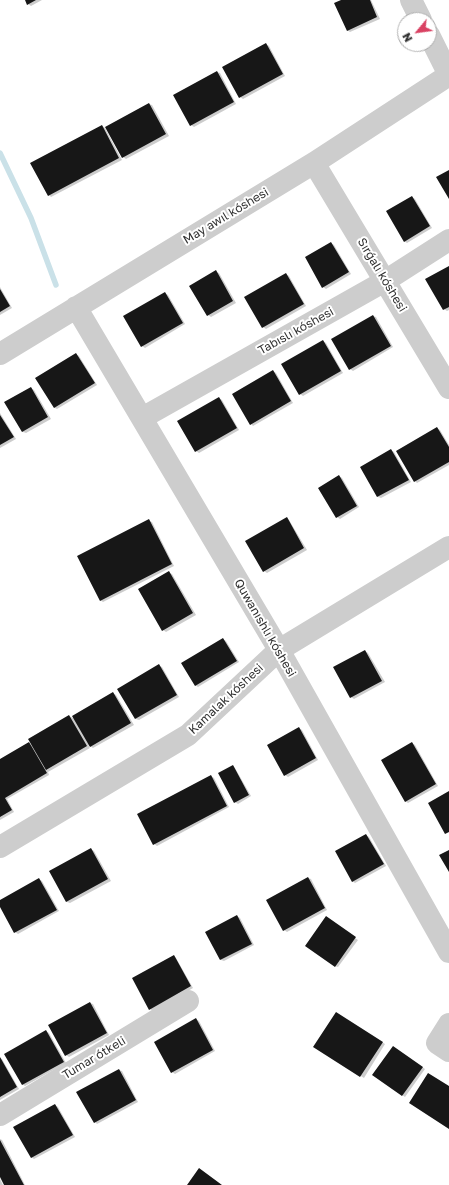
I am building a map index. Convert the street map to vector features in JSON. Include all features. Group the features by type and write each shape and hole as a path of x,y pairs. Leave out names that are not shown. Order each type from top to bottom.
{"street":[{"path":"411,0 417,12"},
{"path":"437,51 449,75"},
{"name":"May awıl kóshesi","path":"0,354 314,163 449,75"},
{"name":"Sırǵalı kóshesi","path":"314,163 449,388"},
{"name":"Tabıslı kóshesi","path":"142,418 385,281 449,240"},
{"name":"Quwanıshlı kóshesi","path":"76,307 279,650 449,952"},
{"name":"Kamalak kóshesi","path":"0,847 188,735 279,650 449,547"},
{"name":"Tumar ótkeli","path":"0,1115 188,1001"},
{"path":"449,1024 437,1043 449,1051"}],"building":[{"path":"25,0 36,0 27,5"},
{"path":"341,0 370,0 377,17 347,31 334,3"},
{"path":"266,43 283,74 239,98 222,67"},
{"path":"217,71 234,102 190,126 173,95"},
{"path":"149,103 166,134 122,158 105,127"},
{"path":"102,125 119,158 48,196 30,163"},
{"path":"449,170 449,199 436,177"},
{"path":"412,196 430,226 404,242 386,211"},
{"path":"331,242 349,272 322,288 305,257"},
{"path":"449,266 449,307 443,310 425,279"},
{"path":"216,270 233,301 207,316 189,286"},
{"path":"286,273 304,304 262,328 244,297"},
{"path":"0,289 10,306 0,312"},
{"path":"165,292 183,323 141,347 123,316"},
{"path":"373,315 391,346 349,370 331,339"},
{"path":"323,340 341,371 299,395 281,364"},
{"path":"76,353 95,383 54,408 35,378"},
{"path":"273,370 291,401 250,425 232,394"},
{"path":"31,387 48,417 22,432 4,402"},
{"path":"219,397 237,428 195,452 177,421"},
{"path":"0,415 14,437 0,445"},
{"path":"437,427 449,447 449,462 414,482 396,451"},
{"path":"391,449 409,480 377,497 360,467"},
{"path":"339,475 357,506 336,518 318,488"},
{"path":"287,517 304,548 263,572 245,541"},
{"path":"149,519 172,564 100,601 77,556"},
{"path":"169,571 193,613 162,631 138,589"},
{"path":"223,638 237,661 195,686 181,663"},
{"path":"365,650 382,681 350,698 333,667"},
{"path":"159,664 177,695 135,719 117,689"},
{"path":"113,692 131,723 90,747 72,716"},
{"path":"69,715 87,746 46,770 28,739"},
{"path":"299,727 316,758 284,776 267,745"},
{"path":"29,742 47,773 5,798 12,810 0,817 0,759"},
{"path":"412,742 436,784 405,802 381,760"},
{"path":"233,765 249,795 234,803 218,773"},
{"path":"211,775 227,806 153,845 137,814"},
{"path":"449,791 449,832 445,834 428,803"},
{"path":"366,834 384,864 352,882 335,851"},
{"path":"91,848 108,879 66,902 49,871"},
{"path":"449,850 449,872 439,855"},
{"path":"308,877 325,908 283,931 266,900"},
{"path":"39,878 57,910 14,933 0,907 0,900"},
{"path":"237,915 252,944 220,960 205,932"},
{"path":"326,916 356,937 335,967 305,946"},
{"path":"174,955 191,986 149,1010 132,978"},
{"path":"90,1002 107,1033 65,1056 48,1025"},
{"path":"336,1012 383,1042 360,1077 313,1047"},
{"path":"196,1018 213,1050 171,1073 154,1042"},
{"path":"46,1030 64,1062 22,1085 4,1054"},
{"path":"393,1046 423,1067 402,1096 372,1075"},
{"path":"0,1057 17,1087 0,1097"},
{"path":"119,1069 136,1100 94,1123 76,1092"},
{"path":"428,1073 449,1086 449,1129 409,1103"},
{"path":"55,1104 73,1135 31,1158 13,1127"},
{"path":"0,1140 24,1185 4,1185 0,1177"},
{"path":"199,1168 222,1185 187,1185"}],"waterway":[{"path":"0,153 31,218 56,285"}]}
